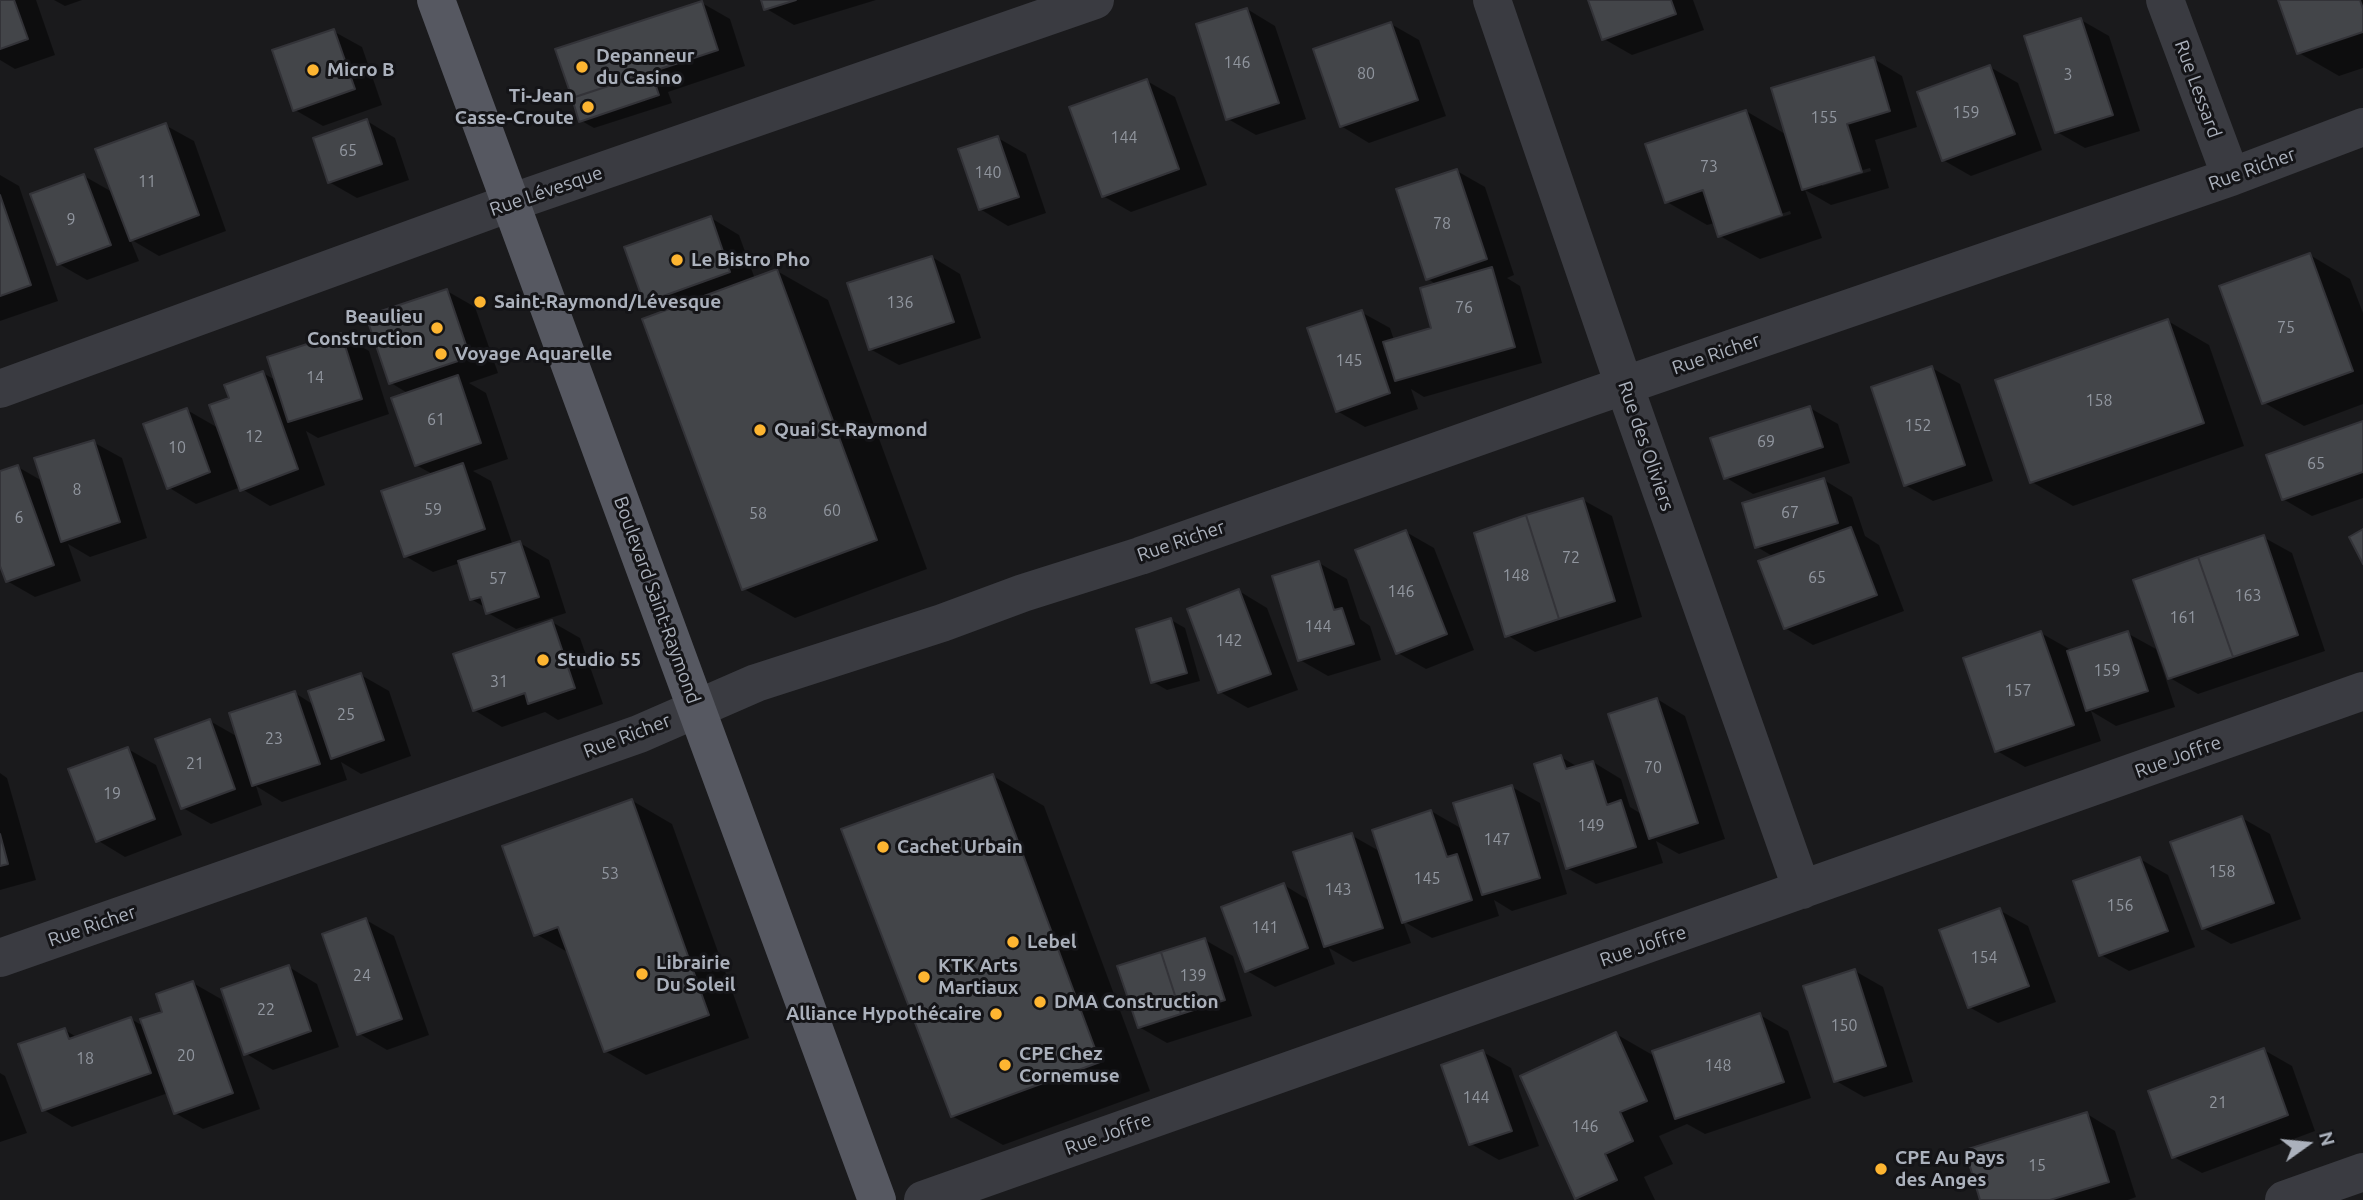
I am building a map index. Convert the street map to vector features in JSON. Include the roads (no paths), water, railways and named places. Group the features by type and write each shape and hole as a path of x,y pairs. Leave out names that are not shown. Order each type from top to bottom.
{"main road":[{"name":"Boulevard Saint-Raymond","path":"436,0 877,1200"}],"street":[{"name":"Rue Lévesque","path":"0,389 510,203 1095,0"},
{"name":"Rue des Oliviers","path":"1492,0 1802,890"},
{"name":"Rue Lessard","path":"2165,0 2231,177"},
{"name":"Rue Richer","path":"0,958 639,734 756,683 1140,556 1624,385 2231,177 2361,136"},
{"name":"Rue Joffre","path":"923,1200 2363,691"},
{"path":"2284,1200 2363,1172"}],"place":[{"name":"Depanneur du Casino","path":"582,67"},
{"name":"Micro B","path":"313,70"},
{"name":"Ti-Jean Casse-Croute","path":"588,107"},
{"name":"Le Bistro Pho","path":"677,260"},
{"name":"Saint-Raymond/Lévesque","path":"480,302"},
{"name":"Beaulieu Construction","path":"437,328"},
{"name":"Voyage Aquarelle","path":"441,354"},
{"name":"Quai St-Raymond","path":"760,430"},
{"name":"Studio 55","path":"543,660"},
{"name":"Cachet Urbain","path":"883,847"},
{"name":"Lebel","path":"1013,942"},
{"name":"Librairie Du Soleil","path":"642,974"},
{"name":"KTK Arts Martiaux","path":"924,977"},
{"name":"DMA Construction","path":"1040,1002"},
{"name":"Alliance Hypothécaire","path":"996,1014"},
{"name":"CPE Chez Cornemuse","path":"1005,1065"},
{"name":"CPE Au Pays des Anges","path":"1881,1169"}]}
